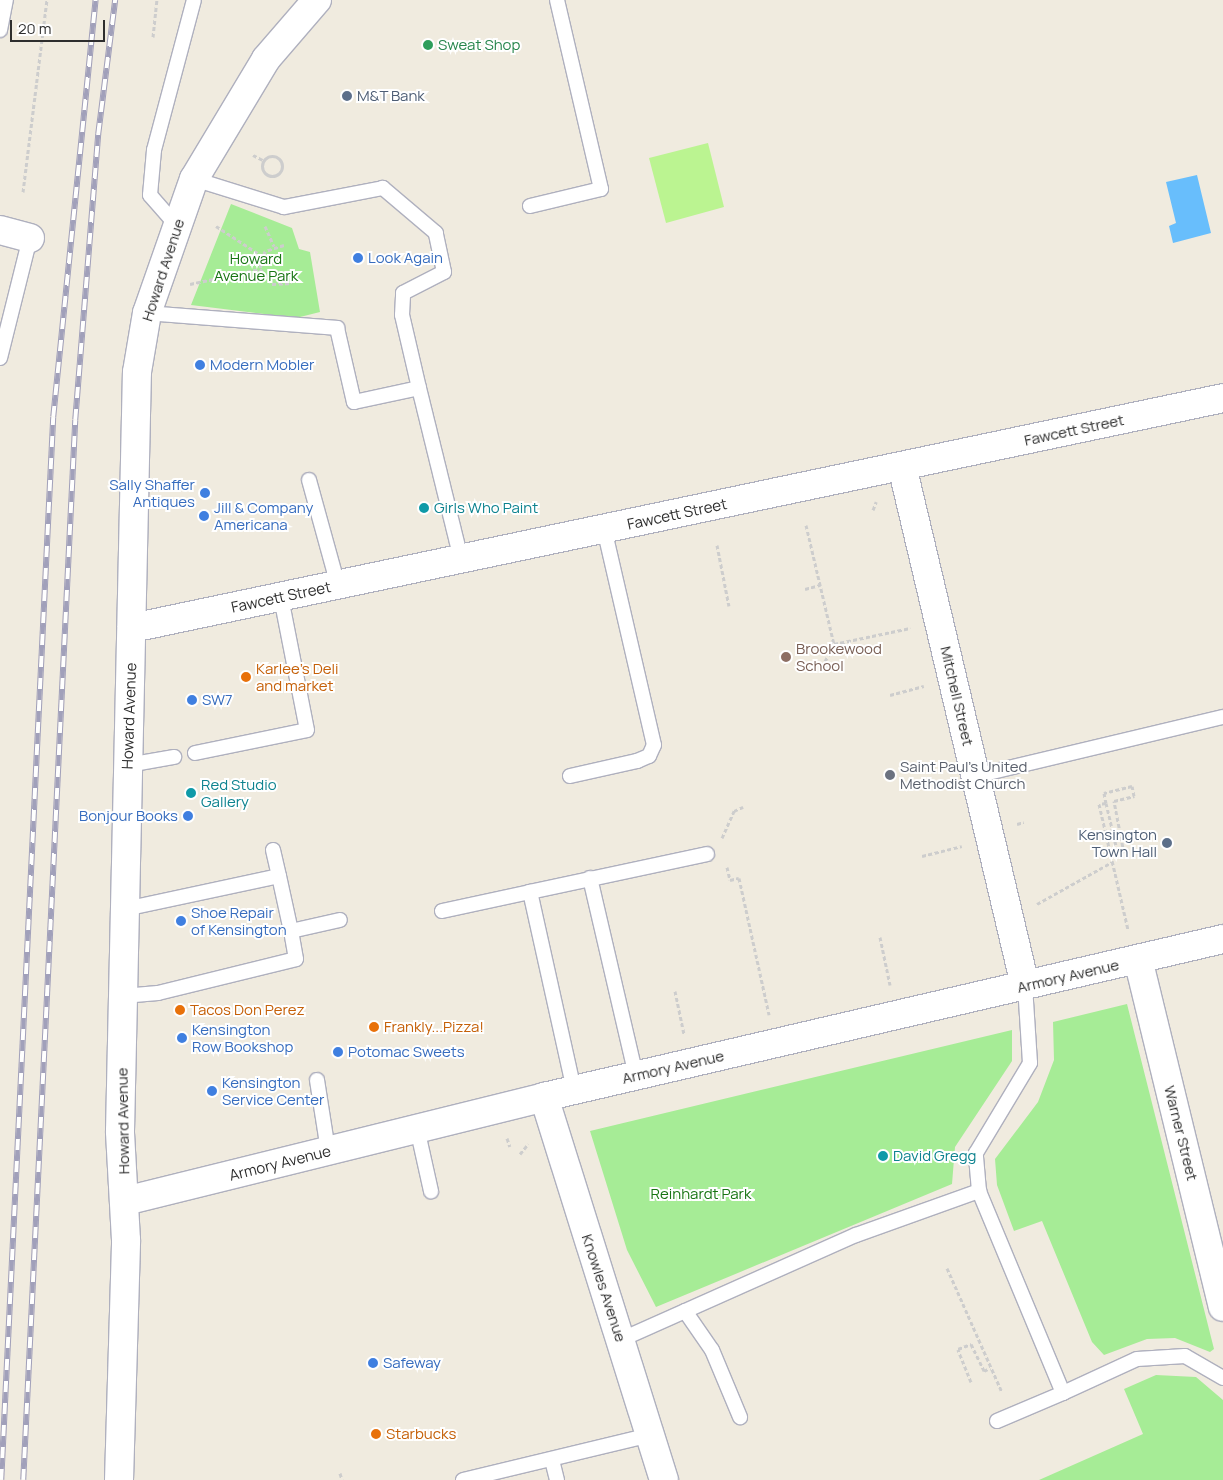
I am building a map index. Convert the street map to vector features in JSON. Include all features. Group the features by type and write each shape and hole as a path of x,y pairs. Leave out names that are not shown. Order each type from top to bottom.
{"street":[{"name":"Howard Avenue","path":"119,1480 125,1201 120,1131 137,372 147,313 194,179 266,59 308,3"},
{"path":"0,230 30,238"},
{"name":"Fawcett Street","path":"132,628 1223,398"},
{"name":"Mitchell Street","path":"902,466 1025,985"},
{"name":"Armory Avenue","path":"125,1201 544,1097 1223,939"},
{"name":"Warner Street","path":"1138,960 1223,1307"},
{"name":"Knowles Avenue","path":"544,1097 664,1480"}],"lane":[{"path":"0,30 6,0"},
{"path":"177,226 150,195 154,150 194,0"},
{"path":"530,206 601,189 558,0"},
{"path":"194,179 284,206 383,188 436,233 444,272 403,293 402,315 461,559"},
{"path":"0,358 30,238"},
{"path":"147,313 337,328 354,402 419,388"},
{"path":"309,480 338,585"},
{"path":"570,776 638,761 649,756 654,745 604,529"},
{"path":"195,753 308,730 281,597"},
{"path":"976,776 1223,717"},
{"path":"128,765 174,757"},
{"path":"123,996 158,994 296,959 273,850"},
{"path":"442,911 707,854"},
{"path":"125,910 279,876"},
{"path":"590,878 636,1076"},
{"path":"530,892 574,1090"},
{"path":"290,931 340,920"},
{"path":"1025,985 1030,1063 976,1153 978,1191 1063,1393"},
{"path":"317,1080 328,1150"},
{"path":"417,1128 431,1191"},
{"path":"620,1340 856,1235 978,1191"},
{"path":"685,1311 712,1350 740,1417"},
{"path":"997,1421 1136,1359 1185,1356 1223,1378"},
{"path":"463,1480 650,1435"},
{"path":"552,1460 557,1480"}],"path":[{"path":"23,192 47,0"},
{"path":"153,37 157,0"},
{"path":"252,155 263,160 275,156 282,170 267,175 263,160"},
{"path":"263,220 274,246"},
{"path":"216,226 262,256"},
{"path":"284,245 274,246 262,256 260,269 272,284 292,283"},
{"path":"190,284 260,269"},
{"path":"873,510 876,501"},
{"path":"806,525 834,644 822,667"},
{"path":"717,545 729,606"},
{"path":"805,589 820,585"},
{"path":"834,644 914,627"},
{"path":"890,695 927,686"},
{"path":"1132,786 1134,796 1114,801 1126,852 1118,854 1106,802 1104,793 1132,786"},
{"path":"1106,802 1099,804 1128,930"},
{"path":"707,854 721,840 734,811 743,807"},
{"path":"721,840 723,848"},
{"path":"922,856 963,846"},
{"path":"725,856 730,880 739,878 770,1020"},
{"path":"1030,908 1112,862"},
{"path":"880,937 889,979"},
{"path":"675,990 682,1022"},
{"path":"506,1136 510,1147"},
{"path":"520,1154 528,1143"},
{"path":"947,1268 1000,1392 1009,1389"},
{"path":"971,1382 958,1349 971,1344 984,1372 990,1368"},
{"path":"340,1473 342,1480"}],"green space":[{"path":"708,143 724,207 666,223 649,158"},
{"name":"Howard Avenue Park","path":"231,204 292,228 299,249 310,252 320,312 296,318 191,305"},
{"path":"1127,1004 1214,1349 1210,1352 1175,1338 1147,1339 1104,1355 1092,1342 1042,1221 1014,1231 997,1185 995,1159 1038,1102 1054,1060 1053,1022"},
{"name":"Reinhardt Park","path":"1012,1030 1012,1061 955,1147 952,1184 656,1307 627,1250 590,1131"},
{"path":"1156,1375 1196,1377 1223,1400 1223,1480 1039,1480 1143,1434 1124,1389"}],"water":[{"path":"1197,175 1211,233 1173,243 1169,226 1176,223 1166,182"}],"railway":[{"path":"1,1480 53,417 95,0"},
{"path":"23,1480 75,420 98,134 115,0"}],"place":[{"name":"Sweat Shop","path":"428,45"},
{"name":"M&T Bank","path":"347,96"},
{"name":"Look Again","path":"358,258"},
{"name":"Modern Mobler","path":"200,365"},
{"name":"Sally Shaffer Antiques","path":"205,493"},
{"name":"Girls Who Paint","path":"424,508"},
{"name":"Jill & Company Americana","path":"204,516"},
{"name":"Brookewood School","path":"786,657"},
{"name":"Karlee's Deli and market","path":"246,677"},
{"name":"SW7","path":"192,700"},
{"name":"Saint Paul's United Methodist Church","path":"890,775"},
{"name":"Red Studio Gallery","path":"191,793"},
{"name":"Bonjour Books","path":"188,816"},
{"name":"Kensington Town Hall","path":"1167,843"},
{"name":"Shoe Repair of Kensington","path":"181,921"},
{"name":"Tacos Don Perez","path":"180,1010"},
{"name":"Frankly...Pizza!","path":"374,1027"},
{"name":"Kensington Row Bookshop","path":"182,1038"},
{"name":"Potomac Sweets","path":"338,1052"},
{"name":"Kensington Service Center","path":"212,1091"},
{"name":"David Gregg","path":"883,1156"},
{"name":"Safeway","path":"373,1363"},
{"name":"Starbucks","path":"376,1434"}]}
